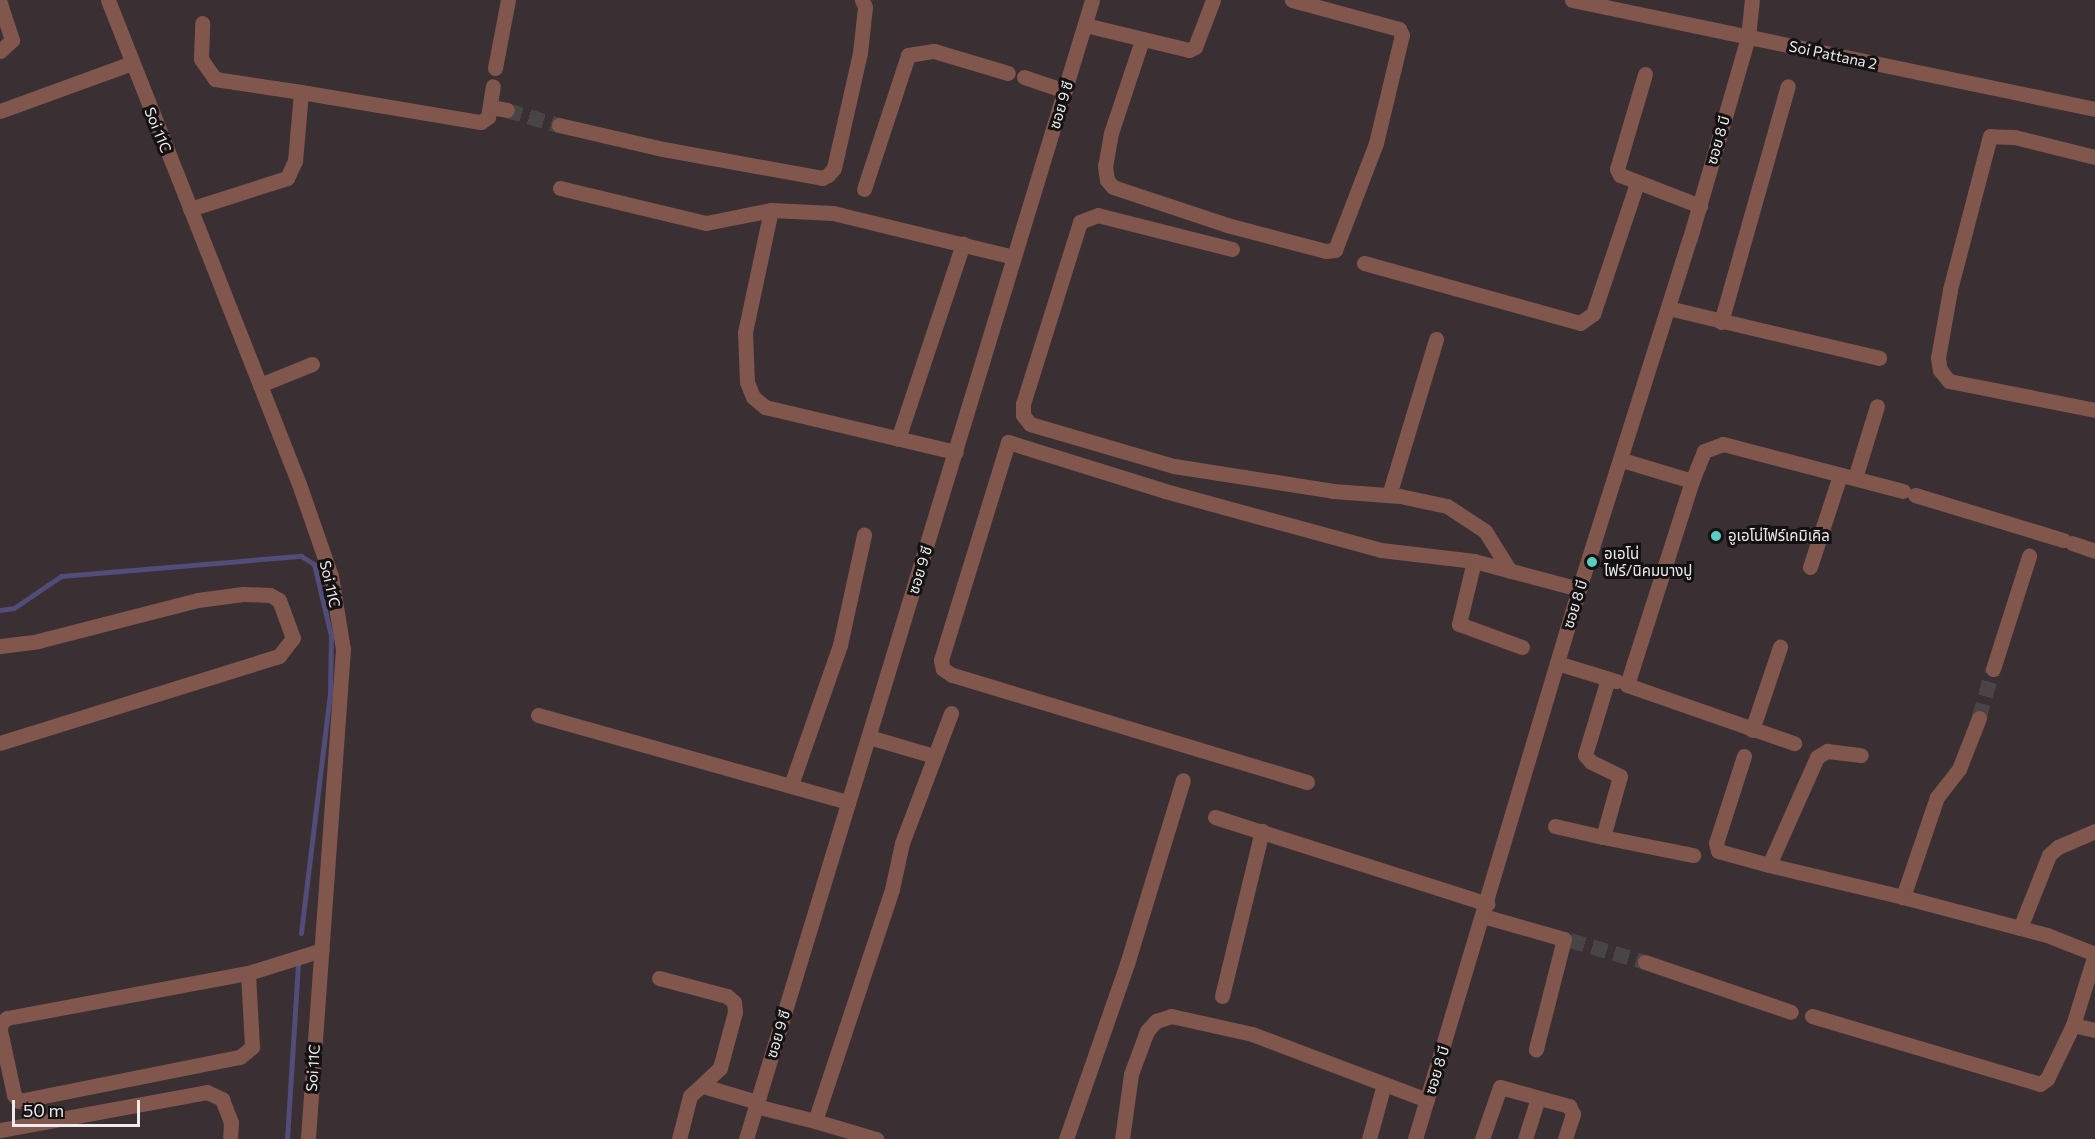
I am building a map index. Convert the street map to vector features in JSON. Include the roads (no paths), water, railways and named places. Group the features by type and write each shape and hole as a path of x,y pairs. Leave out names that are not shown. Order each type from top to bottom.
{"street":[{"name":"Soi 11C","path":"108,0 260,385 331,576 343,649 308,1139"},
{"path":"495,68 508,0"},
{"path":"560,124 663,149 822,178 834,168 860,53 865,8 862,0"},
{"name":"ซอย 9 ซี","path":"746,1139 1092,0"},
{"path":"1085,25 1189,50 1195,46 1213,0"},
{"path":"1142,40 1111,133 1105,166 1107,180 1113,187 1227,225 1326,251 1335,250 1376,143 1402,35 1399,29 1292,0"},
{"name":"Soi Pattana 2","path":"1572,0 2095,109"},
{"name":"ซอย 8 บี","path":"1415,1139 1579,589 1622,460 1700,206 1748,37 1752,0"},
{"path":"0,3 12,40 0,51"},
{"path":"202,23 201,59 214,79 481,122 488,117 493,86"},
{"path":"864,189 909,55 934,51 1008,72"},
{"path":"0,111 132,63"},
{"path":"1645,74 1617,169 1624,179 1700,206"},
{"path":"1024,77 1065,91"},
{"path":"1721,322 1788,86"},
{"path":"190,209 287,177 295,161 301,92"},
{"path":"490,107 507,110"},
{"path":"2095,156 2014,137 1990,136 1950,290 1938,358 1940,370 1949,381 2095,410"},
{"path":"1364,263 1580,323 1593,315 1637,183"},
{"path":"560,188 706,223 771,210 833,213 1013,257"},
{"path":"771,210 745,332 747,382 753,397 765,407 956,452"},
{"path":"1232,249 1098,215 1080,222 1023,404 1023,415 1030,424 1174,466 1333,491 1389,495 1447,506 1485,531 1510,571"},
{"path":"898,438 963,244"},
{"path":"1668,308 1879,358"},
{"path":"1389,495 1436,339"},
{"path":"260,385 312,364"},
{"path":"1810,567 1877,406"},
{"path":"1307,782 963,679 944,669 941,660 1003,448 1008,442 1016,442 1165,491 1381,550 1474,561 1579,589"},
{"path":"1628,685 1692,482 1704,451 1723,444 1909,493 2031,545 2067,542 2095,551"},
{"path":"1622,460 1692,482"},
{"path":"791,785 840,645 864,535"},
{"path":"1993,669 2031,545"},
{"path":"1474,561 1460,624 1522,647"},
{"path":"0,646 38,641 198,600 243,594 270,595 279,600 293,638 279,656 0,743"},
{"path":"1752,730 1780,647"},
{"path":"1557,663 1628,685 1794,743"},
{"path":"1603,837 1620,776 1590,762 1585,755 1608,679"},
{"path":"815,1122 892,889 902,843 951,713"},
{"path":"538,715 849,802"},
{"path":"1903,897 1937,797 1959,769 1979,718"},
{"path":"869,737 934,756"},
{"path":"1769,864 1817,757 1827,751 1861,754"},
{"path":"1744,756 1716,843 1718,851 2020,928 2095,954 2073,1025 2048,1079 2040,1084 1812,1016"},
{"path":"1066,1139 1127,964 1183,780"},
{"path":"1215,817 1262,831 1567,939 1536,1049"},
{"path":"1555,826 1693,855"},
{"path":"1222,996 1262,831"},
{"path":"2020,928 2044,861 2058,847 2095,831"},
{"path":"248,973 252,1047 240,1057 19,1101 14,1095 0,1029 1,1023 8,1018 248,973 322,950"},
{"path":"1645,963 1791,1012"},
{"path":"659,978 727,996 734,1002 735,1012 720,1068 690,1096 679,1139"},
{"path":"1122,1139 1131,1074 1147,1031 1156,1021 1171,1016 1252,1034 1428,1100"},
{"path":"2073,1025 2095,1030"},
{"path":"1369,1139 1384,1084"},
{"path":"703,1086 876,1139"},
{"path":"1482,1139 1497,1089 1538,1098 1572,1109 1565,1139"},
{"path":"0,1130 207,1092 222,1100 231,1122 230,1139"},
{"path":"1525,1139 1538,1098"}],"waterway":[{"path":"0,610 14,608 61,576 301,556 314,564 331,636 330,693 301,933"},
{"path":"287,1139 298,962"}],"tunnel":[{"path":"507,110 559,125"},
{"path":"1979,718 1993,669"},
{"path":"1570,940 1645,962"}],"place":[{"name":"อูเอโน่ไฟร์เคมิเคิล","path":"1716,536"},
{"name":"อูเอโน่ ไฟร์/นิคมบางปู","path":"1592,562"}]}
